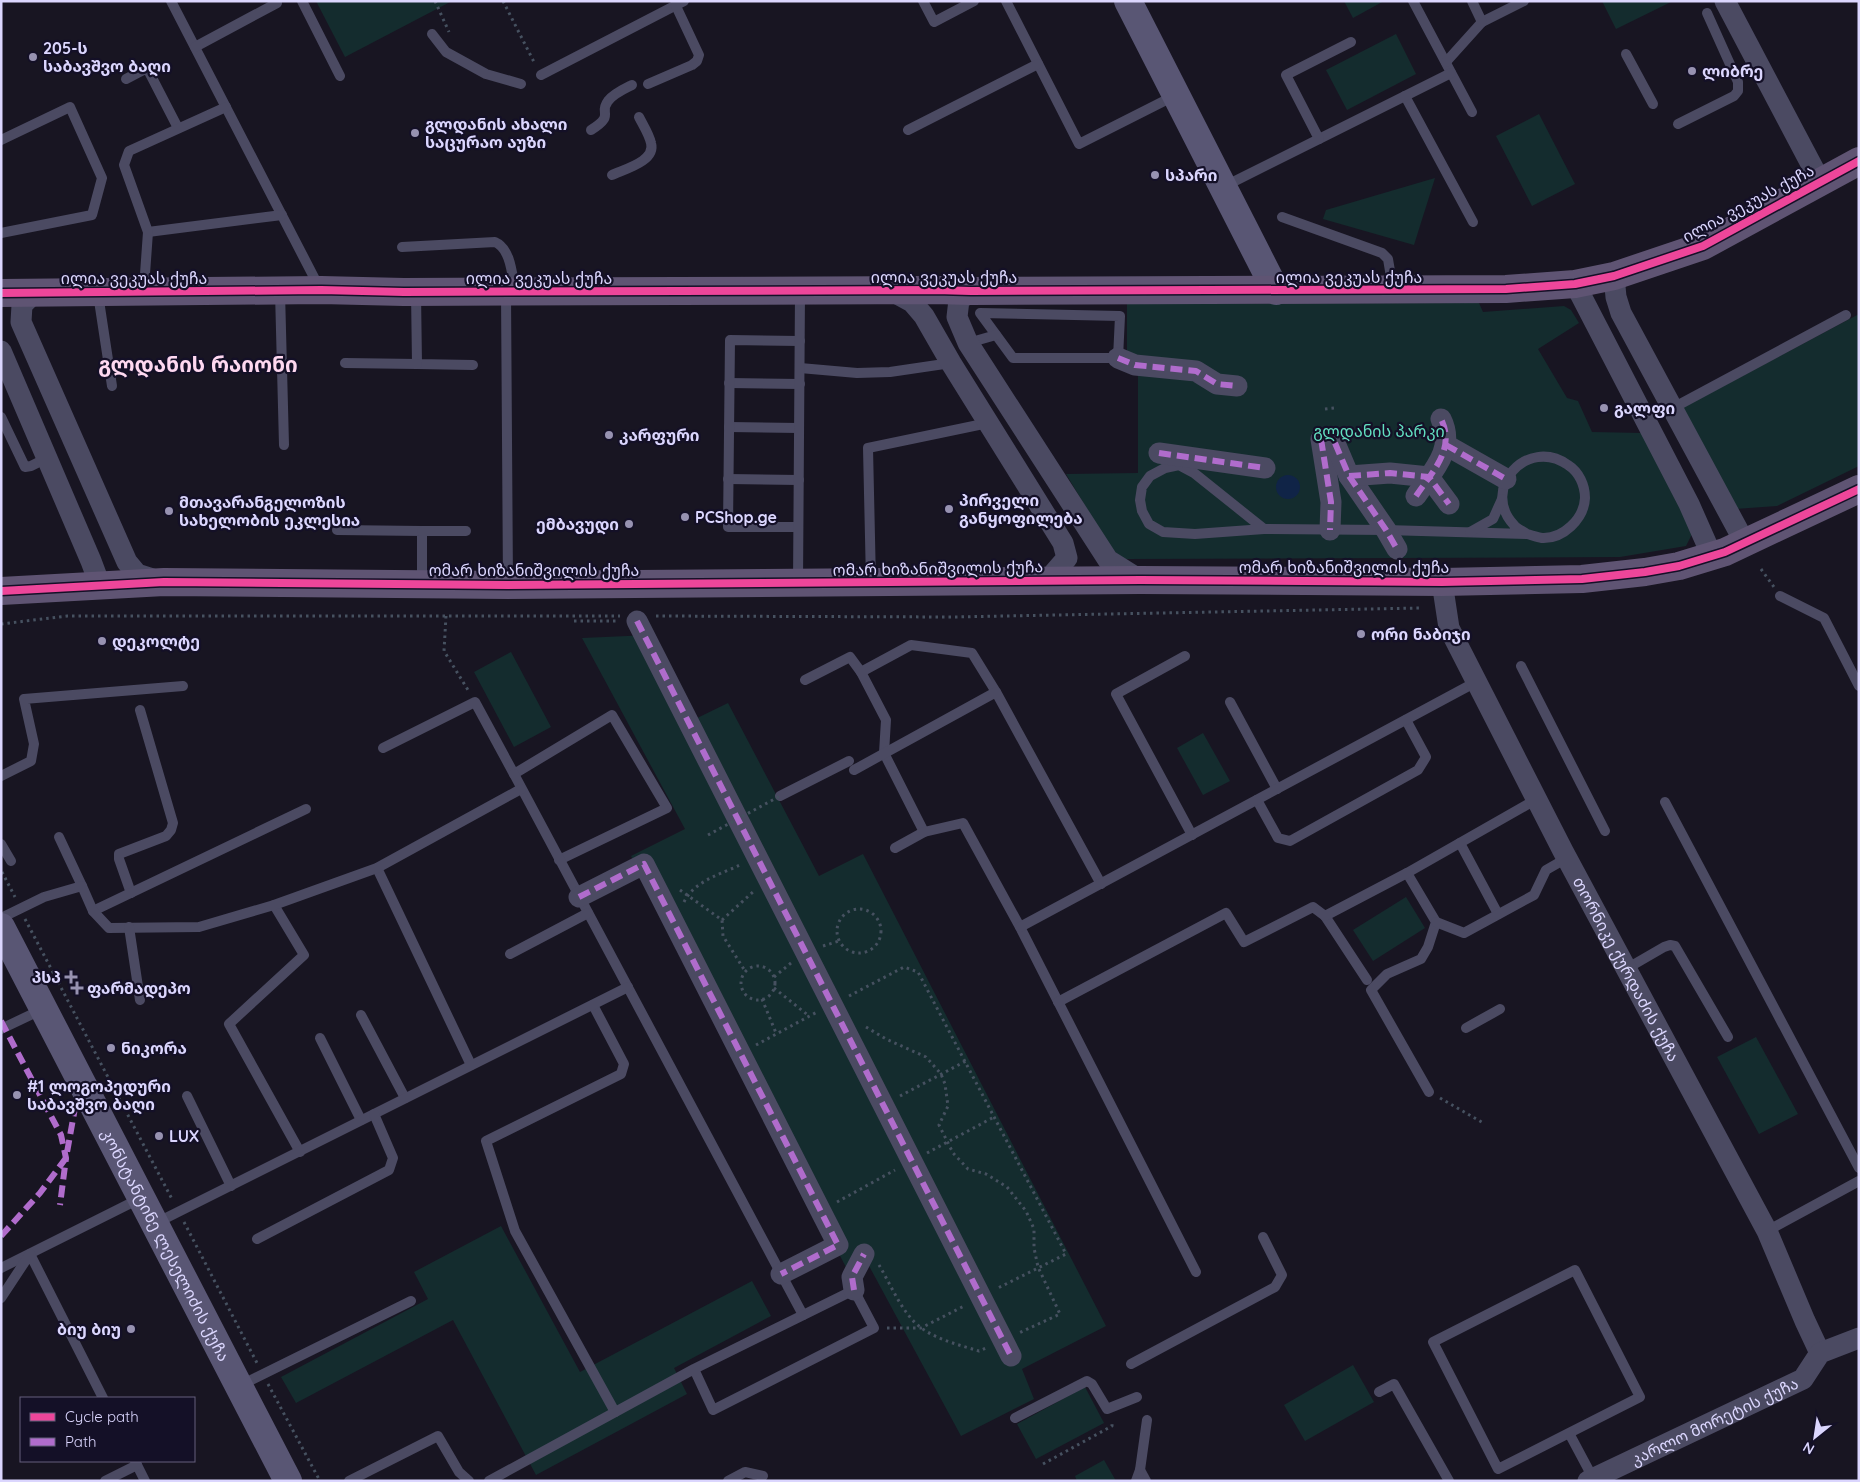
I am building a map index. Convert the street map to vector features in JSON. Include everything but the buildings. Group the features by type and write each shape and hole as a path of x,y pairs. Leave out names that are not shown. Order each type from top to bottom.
{"main road":[{"name":"ილია ვეკუას ქუჩა","path":"1,293 321,290 416,292 1506,289 1575,284 1614,276 1703,246 1859,161"},
{"name":"ომარ ხიზანიშვილის ქუჩა","path":"1,591 164,582 508,585 1140,580 1442,582 1582,579 1679,566 1712,556 1745,544 1859,488"}],"street":[{"path":"1128,1 1276,291"},
{"path":"1725,1 1820,181"},
{"path":"1614,276 1616,297 1621,313 1745,544"},
{"path":"1575,284 1689,504 1712,556"},
{"path":"890,290 912,302 924,316 988,423 1064,543 1067,558 1047,581"},
{"path":"971,291 959,300 957,317 968,343 1108,560 1140,580"},
{"path":"34,293 22,305 21,322 127,562 137,574 164,582"},
{"path":"1,351 100,585"},
{"path":"1118,358 1135,365 1196,372 1217,384 1237,386"},
{"path":"1416,496 1439,462 1446,445 1444,424 1441,419"},
{"path":"1330,530 1330,502 1322,478 1328,441 1397,549"},
{"path":"1446,445 1504,489"},
{"path":"1159,453 1265,468"},
{"path":"1349,476 1390,473 1429,477 1449,504"},
{"name":"თორნიკე ქურდაძის ქუჩა","path":"1442,582 1449,628 1567,858 1768,1231 1820,1353"},
{"path":"637,618 1007,1348"},
{"path":"583,905 644,864 838,1245 781,1274"},
{"name":"კონსტანტინე ლესელიძის ქუჩა","path":"1,927 142,1198 167,1217 251,1380 288,1481"},
{"path":"854,1290 852,1277 864,1254"},
{"path":"1820,1353 1859,1338"},
{"name":"კარლო მორეტის ქუჩა","path":"1590,1479 1803,1379 1820,1353"}],"lane":[{"path":"171,1 321,290"},
{"path":"302,1 340,76"},
{"path":"923,1 934,22 974,1"},
{"path":"1006,1 1079,144 1176,95"},
{"path":"1414,1 1472,112"},
{"path":"1472,1 1482,22"},
{"path":"1446,62 1482,22 1524,1"},
{"path":"195,47 278,2"},
{"path":"541,75 680,3 699,55 697,61 692,66 648,84"},
{"path":"1678,124 1734,96 1738,91 1738,82 1707,13"},
{"path":"432,34 446,52 486,74 521,84"},
{"path":"1318,139 1286,75 1351,42"},
{"path":"1626,54 1653,104"},
{"path":"908,130 1038,64"},
{"path":"126,79 146,68 178,128"},
{"path":"1223,187 1451,73"},
{"path":"591,130 606,118 606,104 609,99 632,85"},
{"path":"1406,96 1473,222"},
{"path":"1,140 70,107 102,178 92,215 1,233"},
{"path":"146,292 145,274 148,232 124,165 129,151 226,107"},
{"path":"612,175 650,154 652,149 651,142 639,117"},
{"path":"148,232 282,215"},
{"path":"1282,217 1382,254 1388,259 1394,290"},
{"path":"402,247 495,242 502,245 507,253 511,291 508,585"},
{"path":"280,291 284,445"},
{"path":"798,584 800,291"},
{"path":"416,292 417,364"},
{"path":"98,293 112,386"},
{"path":"980,313 1120,316 1118,358 1013,358 996,335 980,313"},
{"path":"1671,409 1846,315"},
{"path":"968,343 996,335"},
{"path":"798,527 728,527 729,383 730,340 800,341"},
{"path":"345,363 473,365"},
{"path":"800,368 857,373 890,372 951,363"},
{"path":"729,383 800,384"},
{"path":"1,417 25,467 47,458"},
{"path":"871,582 868,448 988,423"},
{"path":"729,427 799,428"},
{"path":"1264,529 1194,473 1179,466 1165,468 1150,476 1142,487 1140,500 1142,511 1149,524 1163,532 1195,534 1264,529 1386,530 1527,534 1542,538 1558,535 1572,527 1581,514 1585,498 1582,482 1574,469 1561,459 1545,456 1530,458 1516,466 1504,489 1494,519 1470,532 1464,532"},
{"path":"728,479 799,480"},
{"path":"1504,489 1506,513 1514,526 1527,534"},
{"path":"337,530 466,531"},
{"path":"422,531 422,584"},
{"path":"1780,596 1824,618 1859,686"},
{"path":"861,672 911,645 972,653 996,692 1101,884"},
{"path":"1185,656 1116,694 1192,835"},
{"path":"805,680 850,657 861,672 886,720 884,753 924,832"},
{"path":"1521,666 1605,831"},
{"path":"1020,927 1476,682"},
{"path":"1,776 31,761 34,744 24,699 183,686"},
{"path":"780,796 884,753 996,692"},
{"path":"383,748 475,702 803,1315"},
{"path":"1230,702 1277,790"},
{"path":"131,893 119,854 166,836 171,830 173,823 140,710"},
{"path":"514,774 612,715 667,808 559,860"},
{"path":"1257,800 1278,838 1290,840 1299,836 1418,770 1426,757 1406,720"},
{"path":"59,837 93,911 109,928 199,927 274,905 377,868 521,789"},
{"path":"1325,916 1407,873 1536,799"},
{"path":"1665,802 1859,1168"},
{"path":"93,911 306,809"},
{"path":"895,848 924,832 963,823 1020,927 1196,1272"},
{"path":"1460,843 1498,914"},
{"path":"1,844 11,861"},
{"path":"1407,873 1436,922 1464,933 1534,895 1546,870 1567,858"},
{"path":"377,868 471,1065"},
{"path":"1,918 44,897 82,886"},
{"path":"274,905 304,955 229,1024 300,1152"},
{"path":"510,954 583,905"},
{"path":"1058,1002 1226,913 1244,942 1313,908 1325,916 1367,980"},
{"path":"1429,1092 1371,990 1387,974 1421,959 1428,947 1436,922"},
{"path":"129,928 140,1000"},
{"path":"1626,968 1664,947 1675,946 1728,1037"},
{"path":"167,1217 628,987"},
{"path":"592,1004 624,1064 621,1074 486,1141 515,1231 615,1412"},
{"path":"1,1029 44,1009"},
{"path":"1466,1028 1500,1010"},
{"path":"361,1015 405,1098"},
{"path":"320,1038 362,1120"},
{"path":"187,1096 231,1186"},
{"path":"257,1239 389,1170 393,1158 374,1114"},
{"path":"1768,1231 1859,1181"},
{"path":"1,1268 142,1198"},
{"path":"1131,1364 1275,1287 1282,1275 1263,1237"},
{"path":"1,1298 30,1254"},
{"path":"30,1254 102,1397"},
{"path":"1575,1270 1640,1397 1569,1433 1498,1469 1432,1342 1575,1270"},
{"path":"489,1481 694,1369 854,1290 874,1328 713,1410 694,1369"},
{"path":"251,1380 411,1301"},
{"path":"1015,1418 1087,1380 1092,1384 1107,1409 1137,1398"},
{"path":"1379,1392 1394,1384 1449,1481"},
{"path":"1136,1481 1140,1470 1147,1420"},
{"path":"1569,1433 1590,1479"},
{"path":"354,1480 438,1436 459,1472 469,1481"},
{"path":"105,1481 136,1463 145,1481"},
{"path":"1140,1470 1146,1481"},
{"path":"728,1481 745,1472 763,1476"}],"path":[{"path":"435,1 452,38"},
{"path":"503,1 541,75"},
{"path":"526,68 536,65"},
{"path":"1325,409 1334,408"},
{"path":"1761,569 1780,596"},
{"path":"1,624 67,616 637,618 955,616 1421,608"},
{"path":"446,616 444,651 475,702"},
{"path":"574,622 637,618"},
{"path":"708,835 780,796"},
{"path":"683,905 687,895 700,884 757,857"},
{"path":"1,870 167,1217 251,1380 320,1481"},
{"path":"722,920 768,879"},
{"path":"673,885 722,920"},
{"path":"850,910 865,910 872,913 880,925 880,939 876,945 864,953 849,951 839,941 837,926 844,914 850,910"},
{"path":"722,920 723,936 745,971"},
{"path":"757,965 765,967 774,977 774,988 771,993 762,999 751,998 743,992 740,981 745,971 757,965"},
{"path":"741,1054 776,1033 904,968 918,972 1066,1254 921,1328 874,1328"},
{"path":"774,988 809,1016"},
{"path":"762,999 776,1033"},
{"path":"862,1025 886,1039 926,1057 941,1074 945,1084 948,1106 939,1125 947,1142 953,1153 968,1169 986,1174 1007,1187 1026,1211 1034,1229 1034,1248 1038,1268 1060,1314 1007,1348 979,1351 944,1340 921,1328 908,1314 876,1259 864,1254"},
{"path":"884,1106 966,1061"},
{"path":"1429,1092 1485,1124"},
{"path":"1042,1464 1112,1426 1113,1423 1107,1409"}],"green space":[{"path":"316,1 452,1 345,57"},
{"path":"1344,1 1384,1 1353,18"},
{"path":"1602,1 1670,1 1671,2 1616,29"},
{"path":"1396,34 1416,74 1347,110 1326,70"},
{"path":"1539,114 1575,184 1532,206 1496,136"},
{"path":"1435,178 1414,245 1323,219 1326,210"},
{"name":"გლდანის პარკი","path":"1479,303 1483,312 1564,306 1571,310 1579,323 1538,349 1567,398 1578,401 1592,432 1642,433 1693,532 1686,546 1620,557 1124,559 1111,549 1066,474 1138,473 1138,368 1127,368 1127,304"},
{"path":"1859,314 1859,466 1777,506 1735,509 1678,410"},
{"path":"650,635 691,721 728,703 819,876 863,854 1106,1326 1022,1369 1034,1399 961,1436 868,1264 849,1273 631,856 685,829 582,638"},
{"path":"511,652 551,727 514,747 474,672"},
{"path":"1203,733 1230,781 1203,795 1177,748"},
{"path":"1406,897 1425,928 1373,961 1353,930"},
{"path":"1756,1037 1798,1114 1759,1134 1717,1057"},
{"path":"501,1226 580,1372 752,1281 771,1316 674,1368 687,1394 536,1475 453,1320 296,1403 281,1377 428,1299 414,1272"},
{"path":"1353,1365 1374,1402 1305,1441 1284,1405"},
{"path":"1085,1387 1104,1423 1036,1459 1017,1424"},
{"path":"1104,1460 1116,1481 1077,1481 1075,1476"}],"water":[{"path":"1288,475 1297,478 1300,487 1297,496 1288,499 1279,496 1276,487 1279,478"}],"marked path":[{"path":"1118,358 1135,365 1196,371 1217,384 1237,386"},
{"path":"1416,496 1435,469 1444,450 1446,440 1441,419"},
{"path":"1321,439 1331,502 1330,530"},
{"path":"1335,443 1349,476 1397,549"},
{"path":"1446,445 1506,479"},
{"path":"1159,453 1265,468"},
{"path":"1349,476 1390,473 1429,477 1449,504"},
{"path":"637,621 1011,1356"},
{"path":"579,897 644,864 838,1245 781,1274"},
{"path":"1,1021 61,1135 66,1158 60,1205"},
{"path":"1,1236 40,1193 66,1158 75,1108"},
{"path":"854,1290 852,1277 864,1254"}],"cycle path":[{"path":"1,293 321,290 404,292 1506,289 1575,284 1614,276 1703,246 1859,161"},
{"path":"1,591 164,582 508,585 1140,580 1442,582 1582,579 1679,566 1725,552 1859,489"}],"place":[{"name":"205-ს საბავშვო ბაღი","path":"33,57"},
{"name":"ლიბრე","path":"1692,71"},
{"name":"გლდანის ახალი საცურაო აუზი","path":"415,133"},
{"name":"სპარი","path":"1155,175"},
{"name":"გალფი","path":"1604,408"},
{"name":"კარფური","path":"609,435"},
{"name":"პირველი განყოფილება","path":"949,509"},
{"name":"მთავარანგელოზის სახელობის ეკლესია","path":"169,511"},
{"name":"PCShop.ge","path":"685,517"},
{"name":"ემბავუდი","path":"629,524"},
{"name":"ორი ნაბიჯი","path":"1361,634"},
{"name":"დეკოლტე","path":"102,641"},
{"name":"პსპ","path":"71,977"},
{"name":"ფარმადეპო","path":"77,988"},
{"name":"ნიკორა","path":"111,1048"},
{"name":"#1 ლოგოპედური საბავშვო ბაღი","path":"17,1095"},
{"name":"LUX","path":"159,1136"},
{"name":"ბიუ ბიუ","path":"131,1329"}],"district":[{"name":"გლდანის რაიონი","path":"198,365"}]}
